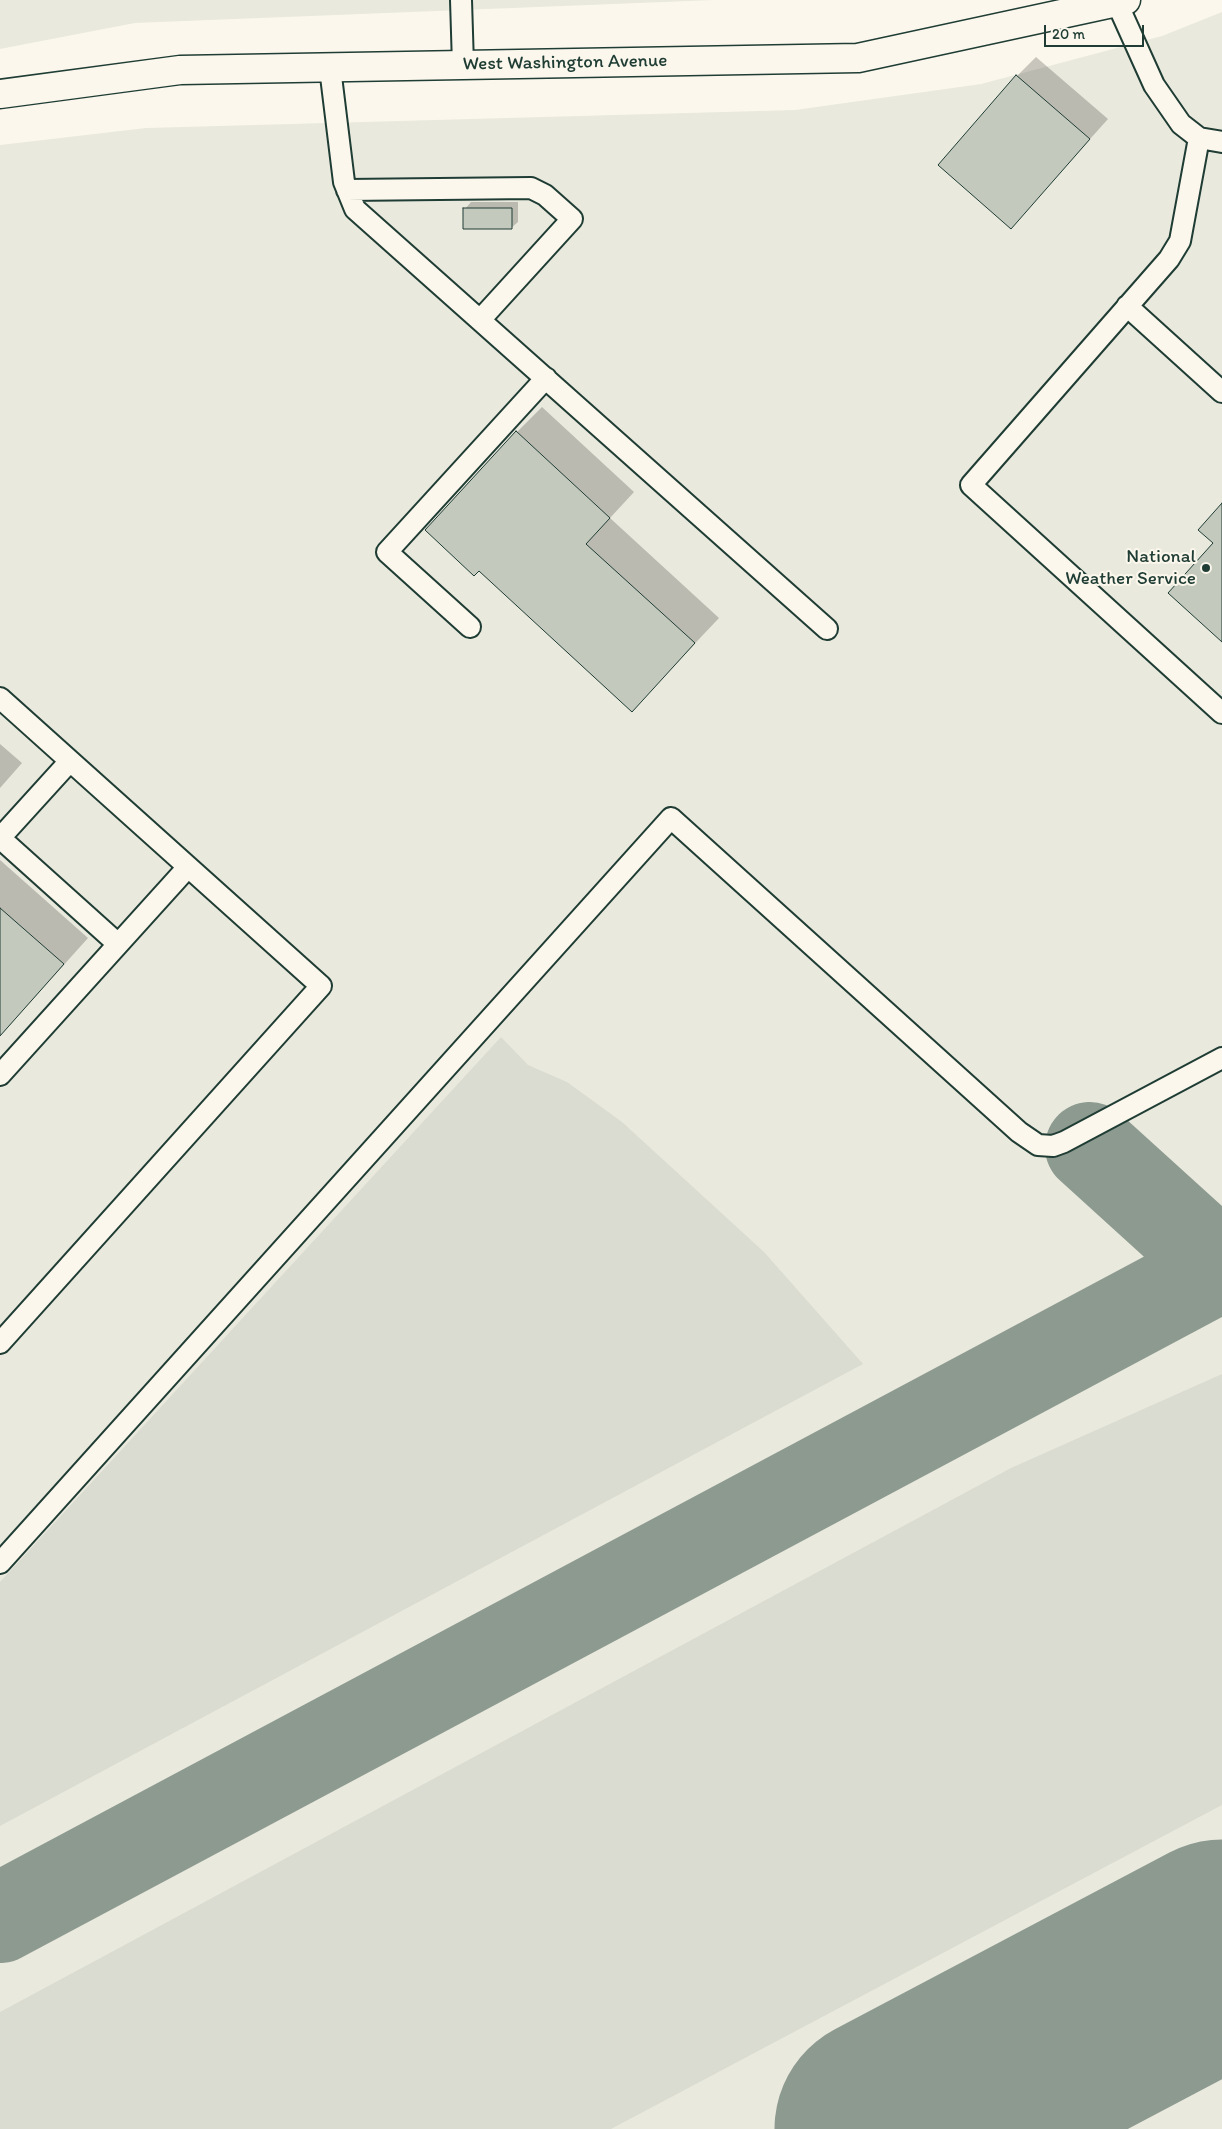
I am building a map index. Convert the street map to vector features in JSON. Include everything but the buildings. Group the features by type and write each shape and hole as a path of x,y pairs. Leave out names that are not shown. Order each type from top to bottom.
{"main road":[{"name":"West Washington Avenue","path":"0,94 180,70 858,58 1122,1"}],"lane":[{"path":"461,0 463,65"},
{"path":"1122,1 1154,84 1181,124 1199,138 1222,142"},
{"path":"330,68 344,182 356,209 827,629"},
{"path":"1199,138 1180,241 1169,259 971,485 1222,713"},
{"path":"347,190 531,188 545,195 572,219 480,320"},
{"path":"1127,306 1222,392"},
{"path":"470,627 387,552 546,378"},
{"path":"0,698 321,986 0,1343"},
{"path":"70,761 0,838 118,944"},
{"path":"0,1562 671,818 1020,1132 1038,1146 1053,1146 1064,1142 1222,1058"},
{"path":"0,1075 188,866"}],"shaded area":[{"path":"0,0 714,0 135,23 0,49"},
{"path":"1222,12 1222,2129 0,2129 0,145 146,128 795,110 981,84 1162,36"},
{"path":"501,1037 528,1065 567,1082 622,1122 764,1252 863,1364 0,1826 0,1582"},
{"path":"1222,1374 1222,1805 611,2129 0,2129 0,2012 1011,1468"}],"taxiway":[{"path":"1090,1147 1221,1266"},
{"path":"0,1918 1222,1266"}],"runway":[{"path":"887,2129 1222,1952"}],"place":[{"name":"National Weather Service","path":"1206,568"}]}
